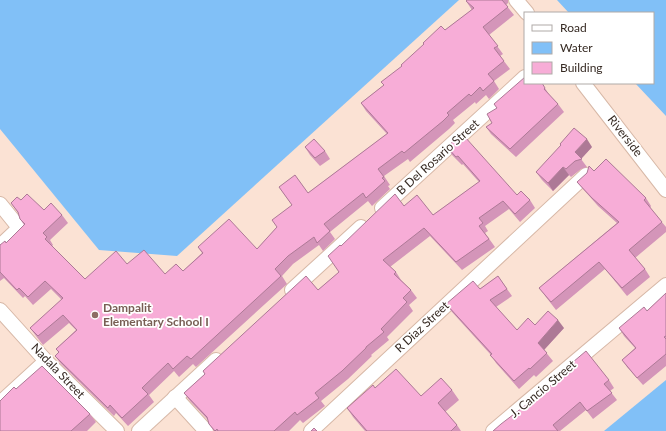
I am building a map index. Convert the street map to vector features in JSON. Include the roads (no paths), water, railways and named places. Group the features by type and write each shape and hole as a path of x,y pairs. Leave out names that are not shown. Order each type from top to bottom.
{"street":[{"path":"516,0 526,12"},
{"name":"B Del Rosario Street","path":"280,301 524,78"},
{"name":"Riverside","path":"584,84 666,190"},
{"name":"R Diaz Street","path":"311,431 586,175"},
{"path":"0,204 18,225 17,230 0,246"},
{"name":"J. Cancio Street","path":"493,431 666,285"},
{"name":"Nadala Street","path":"0,310 46,360 117,431"},
{"path":"139,431 228,349"},
{"path":"0,403 46,360"},
{"path":"175,397 206,431"}],"water":[{"path":"0,0 459,0 177,256 99,250 0,129"},
{"path":"557,0 666,0 666,116 636,84 654,84 654,12 568,12"},
{"path":"666,380 666,431 604,431"}],"place":[{"name":"Dampalit Elementary School I","path":"95,315"}]}
